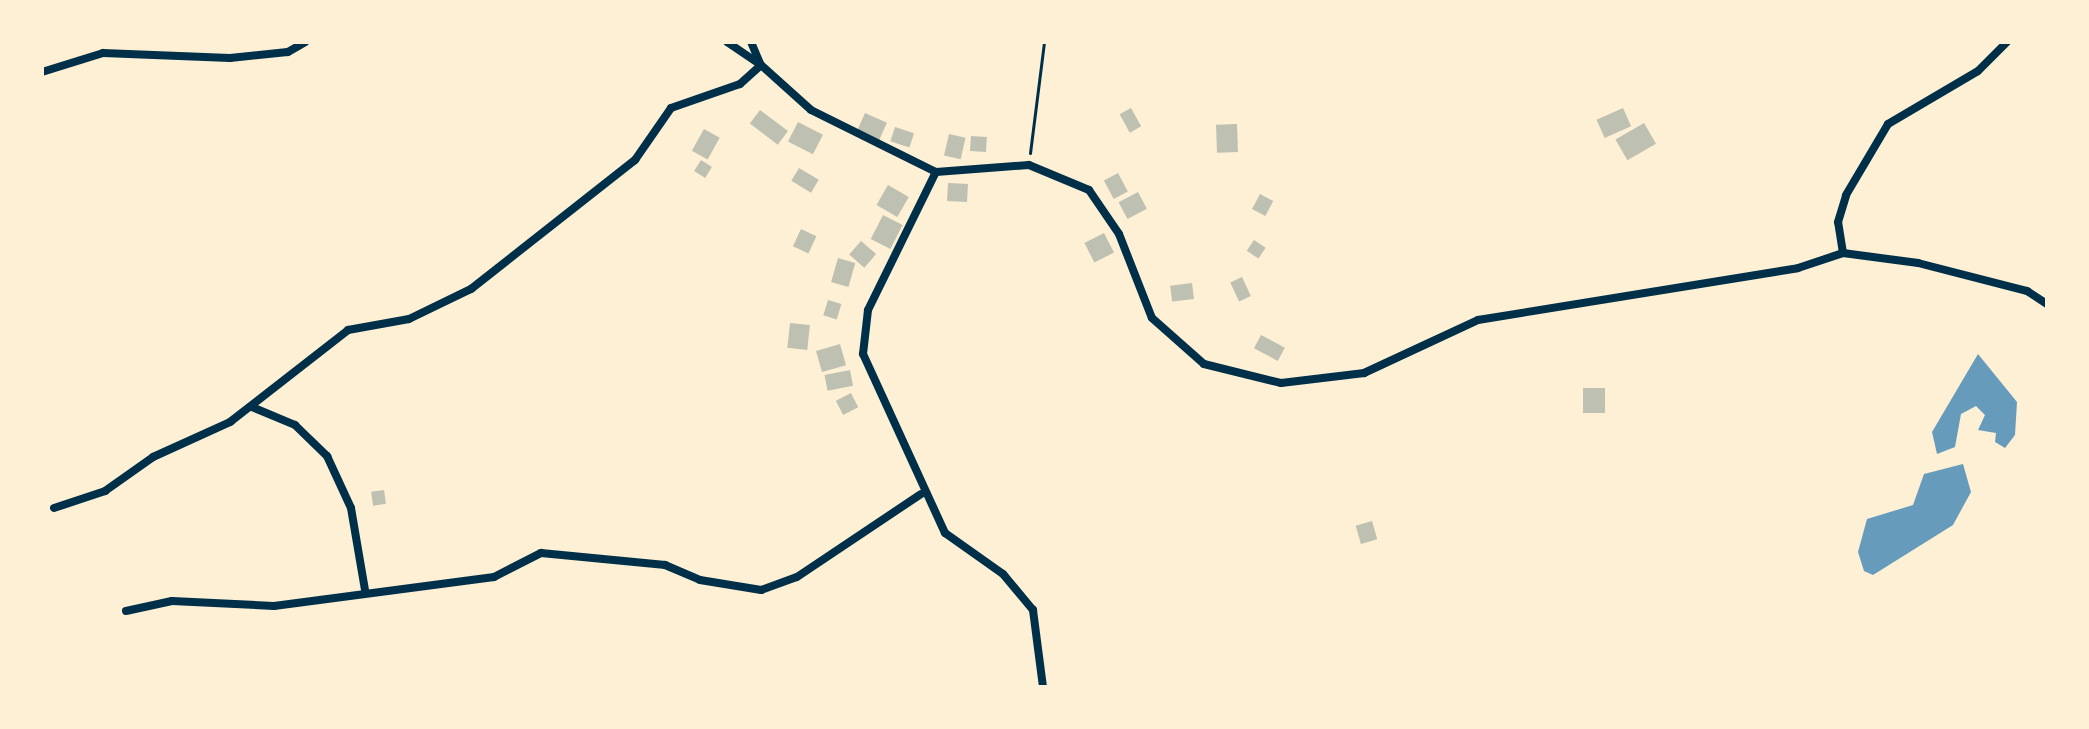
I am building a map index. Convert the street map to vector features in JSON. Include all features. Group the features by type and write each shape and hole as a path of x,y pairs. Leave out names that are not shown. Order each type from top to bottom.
{"street":[{"path":"42,72 103,53 230,58 288,52 305,42"},
{"path":"727,42 849,134 936,172 1029,165 1089,190 1107,211 1137,293 1175,341 1204,364 1281,383 1364,373 1478,320 1798,268 1843,253 1918,263 2027,291 2047,304"},
{"path":"751,42 761,65"},
{"path":"1843,253 1838,222 1846,195 1888,124 1978,71 2007,42"},
{"path":"54,508 105,491 153,457 252,407 348,330 409,319 471,289 635,160 671,108 740,84 761,65"},
{"path":"936,172 862,333 870,380 921,494 945,533 1003,574 1033,610 1043,687"},
{"path":"252,407 295,425 327,456 351,508 365,590"},
{"path":"126,611 172,601 274,606 365,590 494,577 541,553 665,565 700,580 761,590 797,577 921,494"}],"path":[{"path":"1029,165 1044,42"}],"water":[{"path":"1978,354 2017,402 2015,435 2005,448 1995,442 1996,433 1978,430 1985,415 1976,406 1961,414 1955,447 1937,454 1932,432"},
{"path":"1963,464 1971,492 1953,525 1873,575 1864,571 1858,552 1867,519 1913,505 1924,474"}],"building":[{"path":"1131,108 1141,126 1130,133 1120,114"},
{"path":"1623,108 1631,126 1605,138 1597,120"},
{"path":"760,110 788,131 778,145 750,124"},
{"path":"865,113 887,123 879,141 857,131"},
{"path":"798,122 823,135 813,154 788,142"},
{"path":"1644,123 1656,144 1627,160 1615,140"},
{"path":"1237,124 1238,152 1217,153 1216,125"},
{"path":"895,127 914,133 909,147 890,141"},
{"path":"704,129 720,138 708,160 692,151"},
{"path":"949,134 966,138 961,159 944,155"},
{"path":"971,136 987,137 986,152 970,151"},
{"path":"701,160 712,167 705,178 694,171"},
{"path":"799,168 819,180 811,193 791,181"},
{"path":"1118,173 1128,192 1114,199 1104,181"},
{"path":"948,183 968,184 967,202 947,201"},
{"path":"888,185 909,197 897,217 876,205"},
{"path":"1138,192 1147,209 1127,219 1119,202"},
{"path":"1260,194 1273,201 1265,216 1252,209"},
{"path":"883,215 903,225 890,249 871,239"},
{"path":"801,229 816,236 808,253 793,246"},
{"path":"1104,233 1114,253 1094,263 1084,243"},
{"path":"1254,240 1266,248 1258,259 1247,251"},
{"path":"861,241 876,254 864,268 849,255"},
{"path":"838,258 855,263 848,287 831,282"},
{"path":"1242,277 1251,296 1239,302 1230,282"},
{"path":"1192,283 1194,299 1172,302 1170,286"},
{"path":"828,300 841,304 837,319 823,315"},
{"path":"790,323 810,325 807,350 787,348"},
{"path":"1261,335 1285,348 1278,361 1254,348"},
{"path":"840,344 846,365 822,372 816,351"},
{"path":"850,370 853,386 828,391 824,375"},
{"path":"1583,388 1605,388 1605,413 1583,413"},
{"path":"851,393 858,407 843,415 836,401"},
{"path":"384,490 386,504 373,506 371,492"},
{"path":"1372,521 1377,539 1361,544 1356,526"}]}
